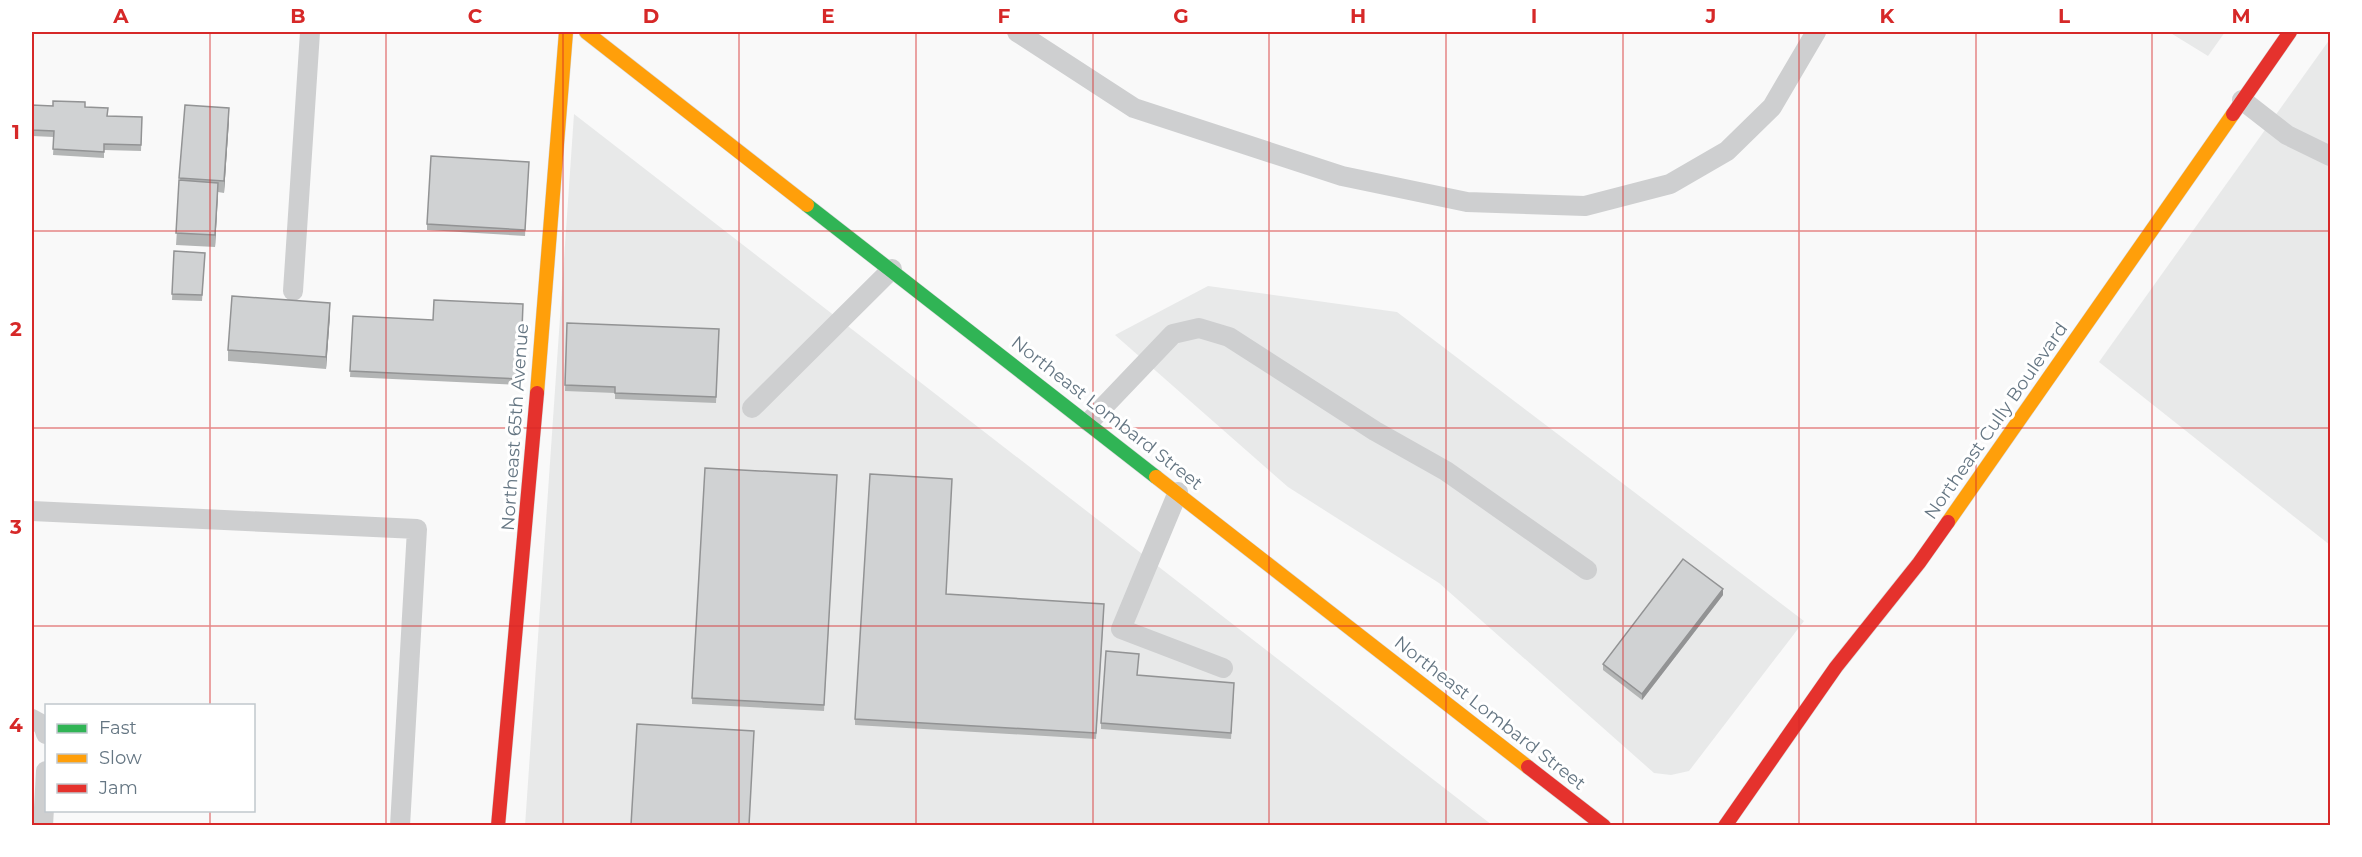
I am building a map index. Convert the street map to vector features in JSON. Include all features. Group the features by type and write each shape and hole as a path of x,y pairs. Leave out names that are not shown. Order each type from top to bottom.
{"street":[{"name":"Northeast 65th Avenue","path":"498,825 519,608 566,32"},
{"name":"Northeast Lombard Street","path":"586,32 1604,825"},
{"name":"Northeast Cully Boulevard","path":"1725,825 1836,667 1919,563 2290,32"}],"lane":[{"path":"293,291 310,32"},
{"path":"1017,32 1134,108 1342,176 1467,202 1585,206 1670,184 1727,151 1772,107 1816,32"},
{"path":"2242,100 2287,135 2331,156"},
{"path":"752,408 892,269"},
{"path":"1089,422 1173,334 1199,328 1229,337 1375,431 1446,471 1587,570"},
{"path":"1178,492 1121,629 1223,668"},
{"path":"32,511 417,529 400,825"},
{"path":"32,719 43,725 45,731"},
{"path":"43,825 45,789"}],"shaded area":[{"path":"2169,32 2225,32 2208,56"},
{"path":"2330,39 2330,545 2099,362"},
{"path":"574,114 1492,825 525,826"},
{"path":"1208,286 1397,312 1804,621 1689,771 1671,775 1654,773 1439,583 1288,487 1115,335"}],"building":[{"path":"53,101 85,102 85,107 108,108 107,116 142,117 141,145 104,144 104,152 53,149 54,131 32,130 32,105 53,106"},
{"path":"185,105 229,108 224,181 179,178"},
{"path":"431,156 529,162 525,230 427,224"},
{"path":"179,180 218,183 215,235 176,233"},
{"path":"174,251 205,253 202,295 172,294"},
{"path":"232,296 330,303 326,357 228,350"},
{"path":"434,300 523,304 520,379 350,371 353,316 433,320"},
{"path":"567,323 719,329 716,397 615,393 615,387 565,385"},
{"path":"705,468 837,475 824,705 692,698"},
{"path":"870,474 952,479 946,594 1104,604 1096,733 855,719"},
{"path":"1683,559 1723,589 1642,694 1603,664"},
{"path":"1106,651 1139,654 1137,675 1234,683 1231,733 1101,723"},
{"path":"637,724 754,731 749,825 631,825"}],"traffic: fast":[{"path":"807,205 1156,477"}],"traffic: slow":[{"path":"537,393 566,32"},
{"path":"586,32 807,205"},
{"path":"1948,522 2233,114"},
{"path":"1156,477 1528,767"}],"traffic: jam":[{"path":"2233,114 2290,32"},
{"path":"498,826 537,393"},
{"path":"1725,826 1836,667 1919,563 1948,522"},
{"path":"1528,767 1604,826"}]}
